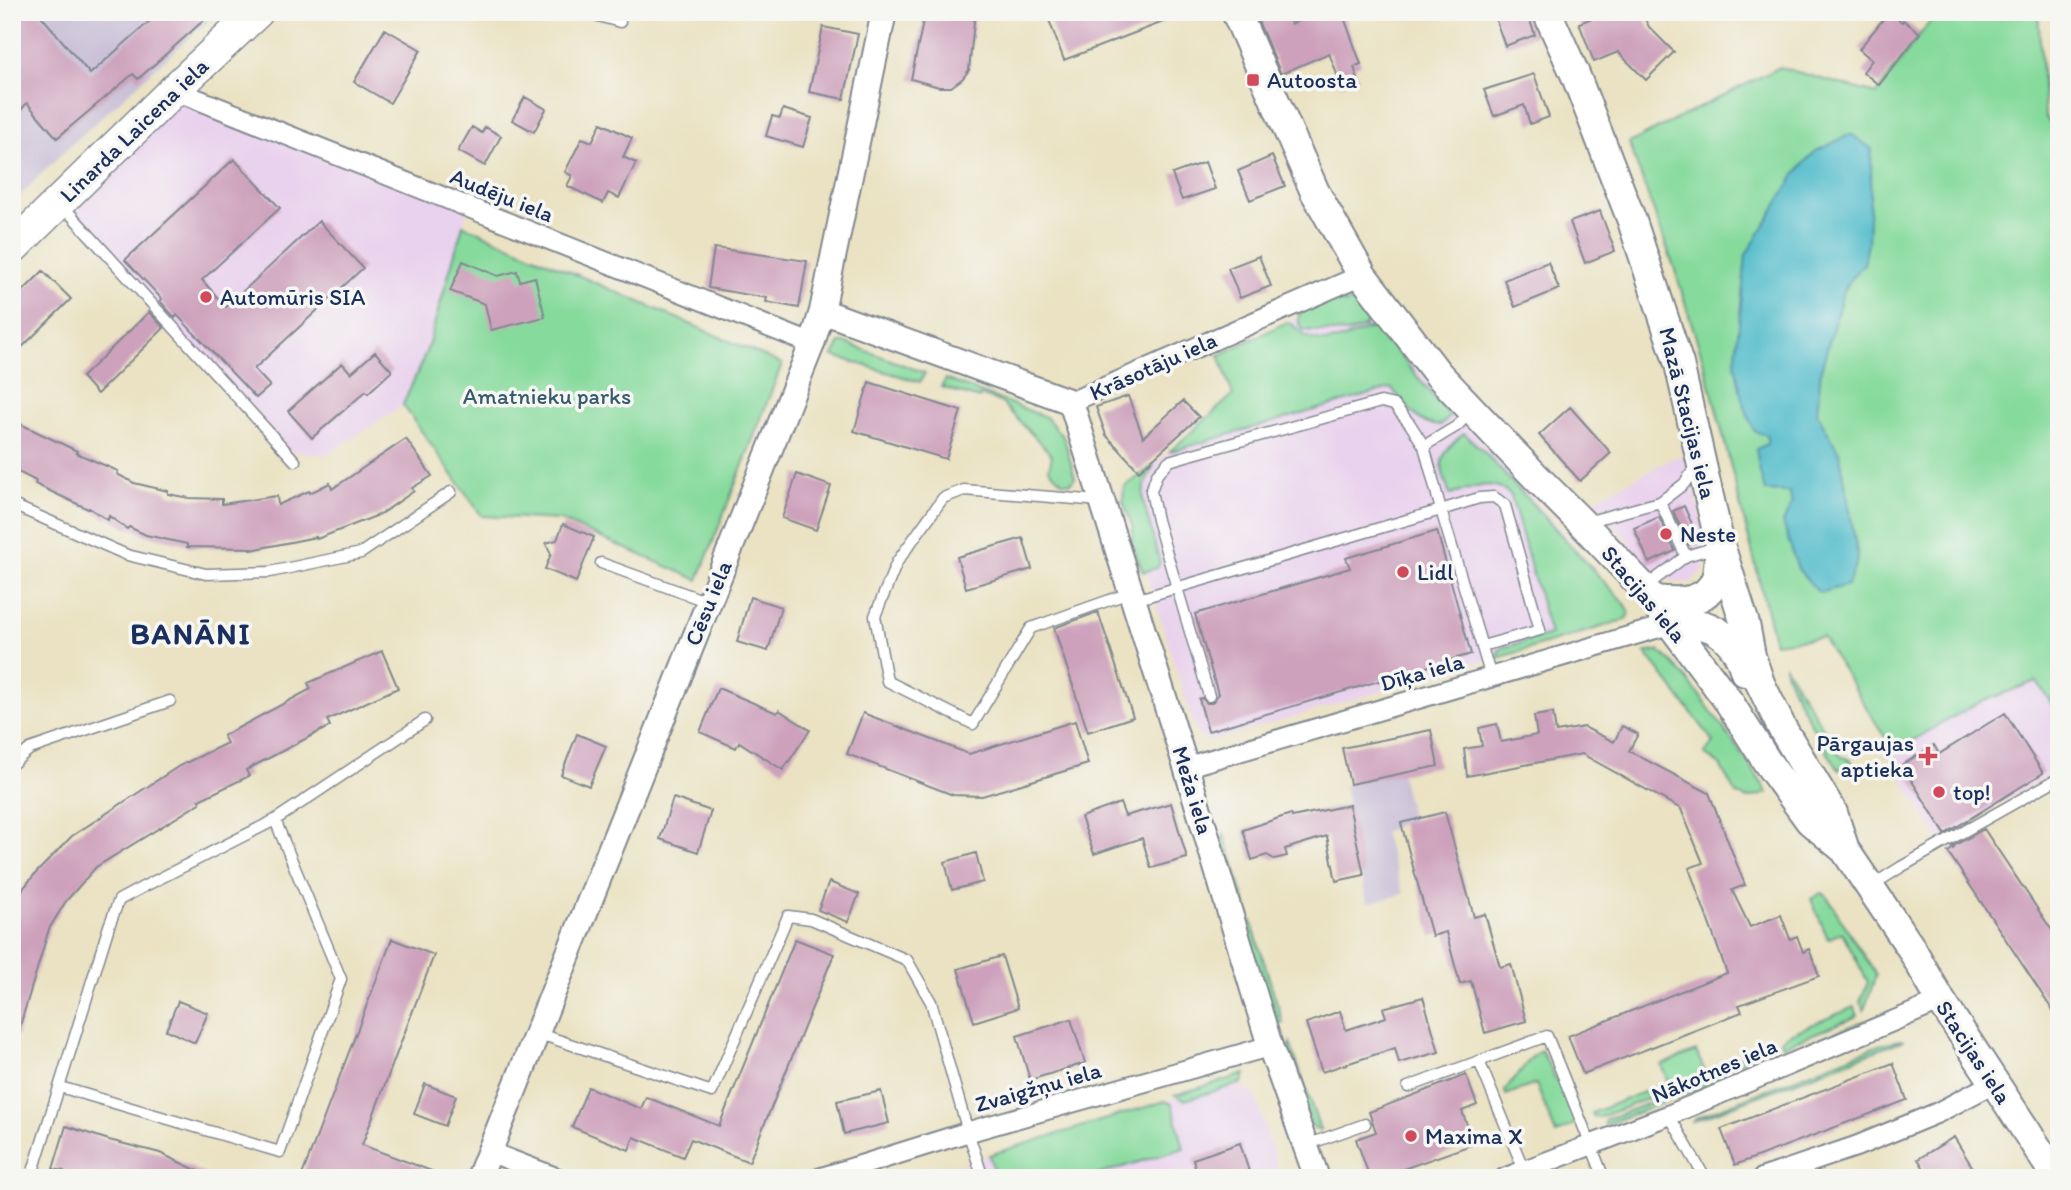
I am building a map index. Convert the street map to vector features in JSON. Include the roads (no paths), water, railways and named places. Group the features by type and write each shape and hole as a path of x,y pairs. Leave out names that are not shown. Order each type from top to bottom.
{"main road":[{"name":"Linarda Laicena iela","path":"12,248 257,12"},
{"name":"Stacijas iela","path":"1236,12 1315,192 1356,257 1438,374 1648,594 1729,702 1767,762 1810,821 1845,850 1911,948 1941,1001 1994,1083 2055,1168"},
{"name":"Mazā Stacijas iela","path":"1548,13 1575,74 1632,221 1679,364 1720,545 1760,683 1782,727 1833,813 1845,850"},
{"path":"1648,594 1689,602 1702,596 1716,578 1720,545"},
{"path":"1671,624 1703,624 1722,633 1734,646 1753,698 1766,723 1788,751 1807,769"}],"street":[{"name":"Cēsu iela","path":"479,1178 811,344 822,311 884,12"},
{"name":"Audēju iela","path":"174,90 811,344"},
{"name":"Krāsotāju iela","path":"822,311 1070,402 1356,257"},
{"name":"Meža iela","path":"1070,402 1100,501 1125,599 1186,767 1270,1046 1317,1178"},
{"name":"Dīķa iela","path":"1186,767 1671,624"},
{"name":"Nākotnes iela","path":"1505,1178 1670,1115 1941,1001"},
{"name":"Zvaigžņu iela","path":"820,1178 968,1132 1270,1046"},
{"path":"1762,1178 1857,1146 1937,1113 1994,1083"},
{"path":"490,1152 557,1178"}],"lane":[{"path":"584,12 620,22"},
{"path":"59,202 295,461"},
{"path":"1209,696 1157,520 1151,491 1157,474 1169,461 1381,402 1394,405 1424,446 1492,677"},
{"path":"1424,446 1457,426 1472,410"},
{"path":"1582,523 1660,502 1684,485 1701,459"},
{"path":"1100,501 964,490 943,498 897,562 875,616 887,681 973,724 1031,628 1479,498 1494,497 1505,505 1539,630 1482,646"},
{"path":"12,513 15,506 127,555 206,574 270,572 361,554 451,492"},
{"path":"1660,502 1686,556"},
{"path":"1648,594 1686,556 1720,545"},
{"path":"601,563 708,602"},
{"path":"12,764 30,749 170,701"},
{"path":"31,1178 119,901 275,820 425,720"},
{"path":"1870,887 2059,778"},
{"path":"60,1087 280,1152 341,979 275,820"},
{"path":"537,1033 712,1092 788,915 811,919 907,960 932,1002 983,1178"},
{"path":"1408,1087 1547,1036 1604,1178"},
{"path":"1479,1062 1524,1170"},
{"path":"1670,1115 1705,1178"},
{"path":"1305,1145 1365,1124"}],"water":[{"path":"1851,134 1872,149 1868,243 1864,264 1843,293 1821,370 1817,413 1840,454 1858,558 1848,585 1819,593 1798,569 1783,523 1792,503 1789,492 1765,491 1756,449 1767,444 1767,435 1754,431 1742,399 1735,364 1746,255 1806,161 1816,151"}],"place":[{"name":"Autoosta","path":"1253,80"},
{"name":"Automūris SIA","path":"206,297"},
{"name":"Neste","path":"1666,534"},
{"name":"Lidl","path":"1403,572"},
{"name":"Pārgaujas aptieka","path":"1928,756"},
{"name":"top!","path":"1939,792"},
{"name":"Maxima X","path":"1411,1136"}],"district":[{"name":"BANĀNI","path":"191,634"}],"park label":[{"name":"Amatnieku parks","path":"547,396"}]}
